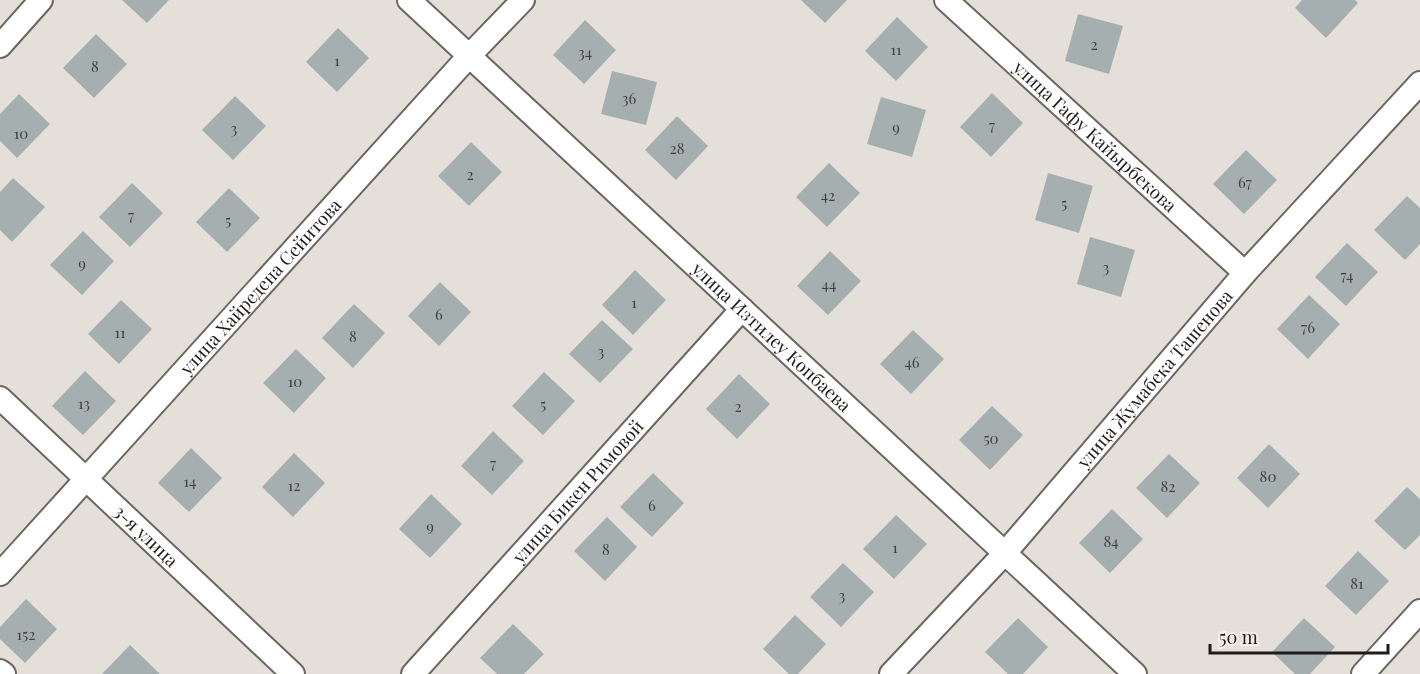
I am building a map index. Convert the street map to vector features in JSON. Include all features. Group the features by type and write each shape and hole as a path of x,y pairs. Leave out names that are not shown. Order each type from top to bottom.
{"street":[{"path":"0,46 41,0"},
{"name":"улица Изтилеу Копбаева","path":"410,0 1135,674"},
{"name":"улица Хайредена Сейитова","path":"0,574 469,56 523,0"},
{"name":"улица Гафу Кайырбекова","path":"946,0 1245,273"},
{"name":"улица Жумабека Ташенова","path":"891,674 1005,553 1245,273 1420,83"},
{"name":"улица Бикен Римовой","path":"413,674 741,309"},
{"name":"3-я улица","path":"0,398 293,674"},
{"path":"1363,674 1420,611"},
{"path":"0,671 3,674"}],"building":[{"path":"122,0 169,0 147,23"},
{"path":"801,0 847,0 825,23"},
{"path":"1302,0 1355,0 1358,3 1326,38 1295,8"},
{"path":"1078,14 1123,26 1109,74 1065,61"},
{"path":"897,17 928,47 896,81 865,51"},
{"path":"585,20 616,50 584,84 553,55"},
{"path":"338,28 369,58 337,92 306,62"},
{"path":"96,34 127,64 94,98 63,68"},
{"path":"612,71 657,82 646,125 601,114"},
{"path":"992,93 1023,123 991,157 960,127"},
{"path":"19,94 50,124 17,158 0,141 0,114"},
{"path":"235,96 266,126 233,160 202,130"},
{"path":"881,97 926,110 912,157 867,144"},
{"path":"677,116 708,146 676,180 645,150"},
{"path":"471,142 502,172 469,206 438,176"},
{"path":"1246,150 1277,180 1244,214 1213,184"},
{"path":"829,163 860,193 827,227 796,197"},
{"path":"1048,173 1093,186 1079,233 1035,220"},
{"path":"13,178 45,207 12,242 0,230 0,192"},
{"path":"132,183 163,213 130,247 99,217"},
{"path":"229,188 260,218 227,252 196,222"},
{"path":"1407,196 1420,208 1420,244 1405,260 1374,230"},
{"path":"83,231 114,261 82,295 50,265"},
{"path":"1090,237 1135,250 1121,297 1077,284"},
{"path":"1347,243 1378,272 1346,306 1315,277"},
{"path":"830,251 861,281 828,315 797,286"},
{"path":"635,270 666,300 633,335 602,305"},
{"path":"440,282 471,312 439,346 408,316"},
{"path":"1309,295 1340,324 1308,359 1277,329"},
{"path":"121,300 152,329 119,364 88,334"},
{"path":"354,304 385,333 353,368 322,338"},
{"path":"602,320 633,349 600,383 569,354"},
{"path":"913,330 944,359 911,394 880,364"},
{"path":"296,349 326,378 294,413 263,383"},
{"path":"85,371 116,401 83,435 52,406"},
{"path":"544,372 575,401 543,435 512,406"},
{"path":"739,374 770,404 737,439 706,409"},
{"path":"992,406 1023,435 990,470 959,440"},
{"path":"493,431 524,461 492,495 461,466"},
{"path":"1269,444 1300,474 1268,508 1237,478"},
{"path":"191,448 222,478 189,512 158,483"},
{"path":"294,453 325,483 293,517 262,487"},
{"path":"1169,454 1200,483 1167,518 1136,488"},
{"path":"653,473 684,503 652,537 620,507"},
{"path":"1407,487 1420,499 1420,535 1405,550 1374,521"},
{"path":"431,494 462,524 430,558 399,529"},
{"path":"1112,509 1143,539 1110,573 1079,543"},
{"path":"896,515 927,544 894,579 863,549"},
{"path":"607,517 637,547 605,581 574,551"},
{"path":"1358,551 1389,581 1356,615 1325,586"},
{"path":"843,563 874,592 841,627 810,597"},
{"path":"26,599 57,629 25,663 0,639 0,627"},
{"path":"795,615 826,644 798,674 789,674 763,649"},
{"path":"1018,618 1048,647 1023,674 1008,674 985,652"},
{"path":"1304,618 1335,647 1310,674 1295,674 1272,652"},
{"path":"513,624 544,654 524,674 497,674 480,658"},
{"path":"130,645 160,674 102,674"}]}
